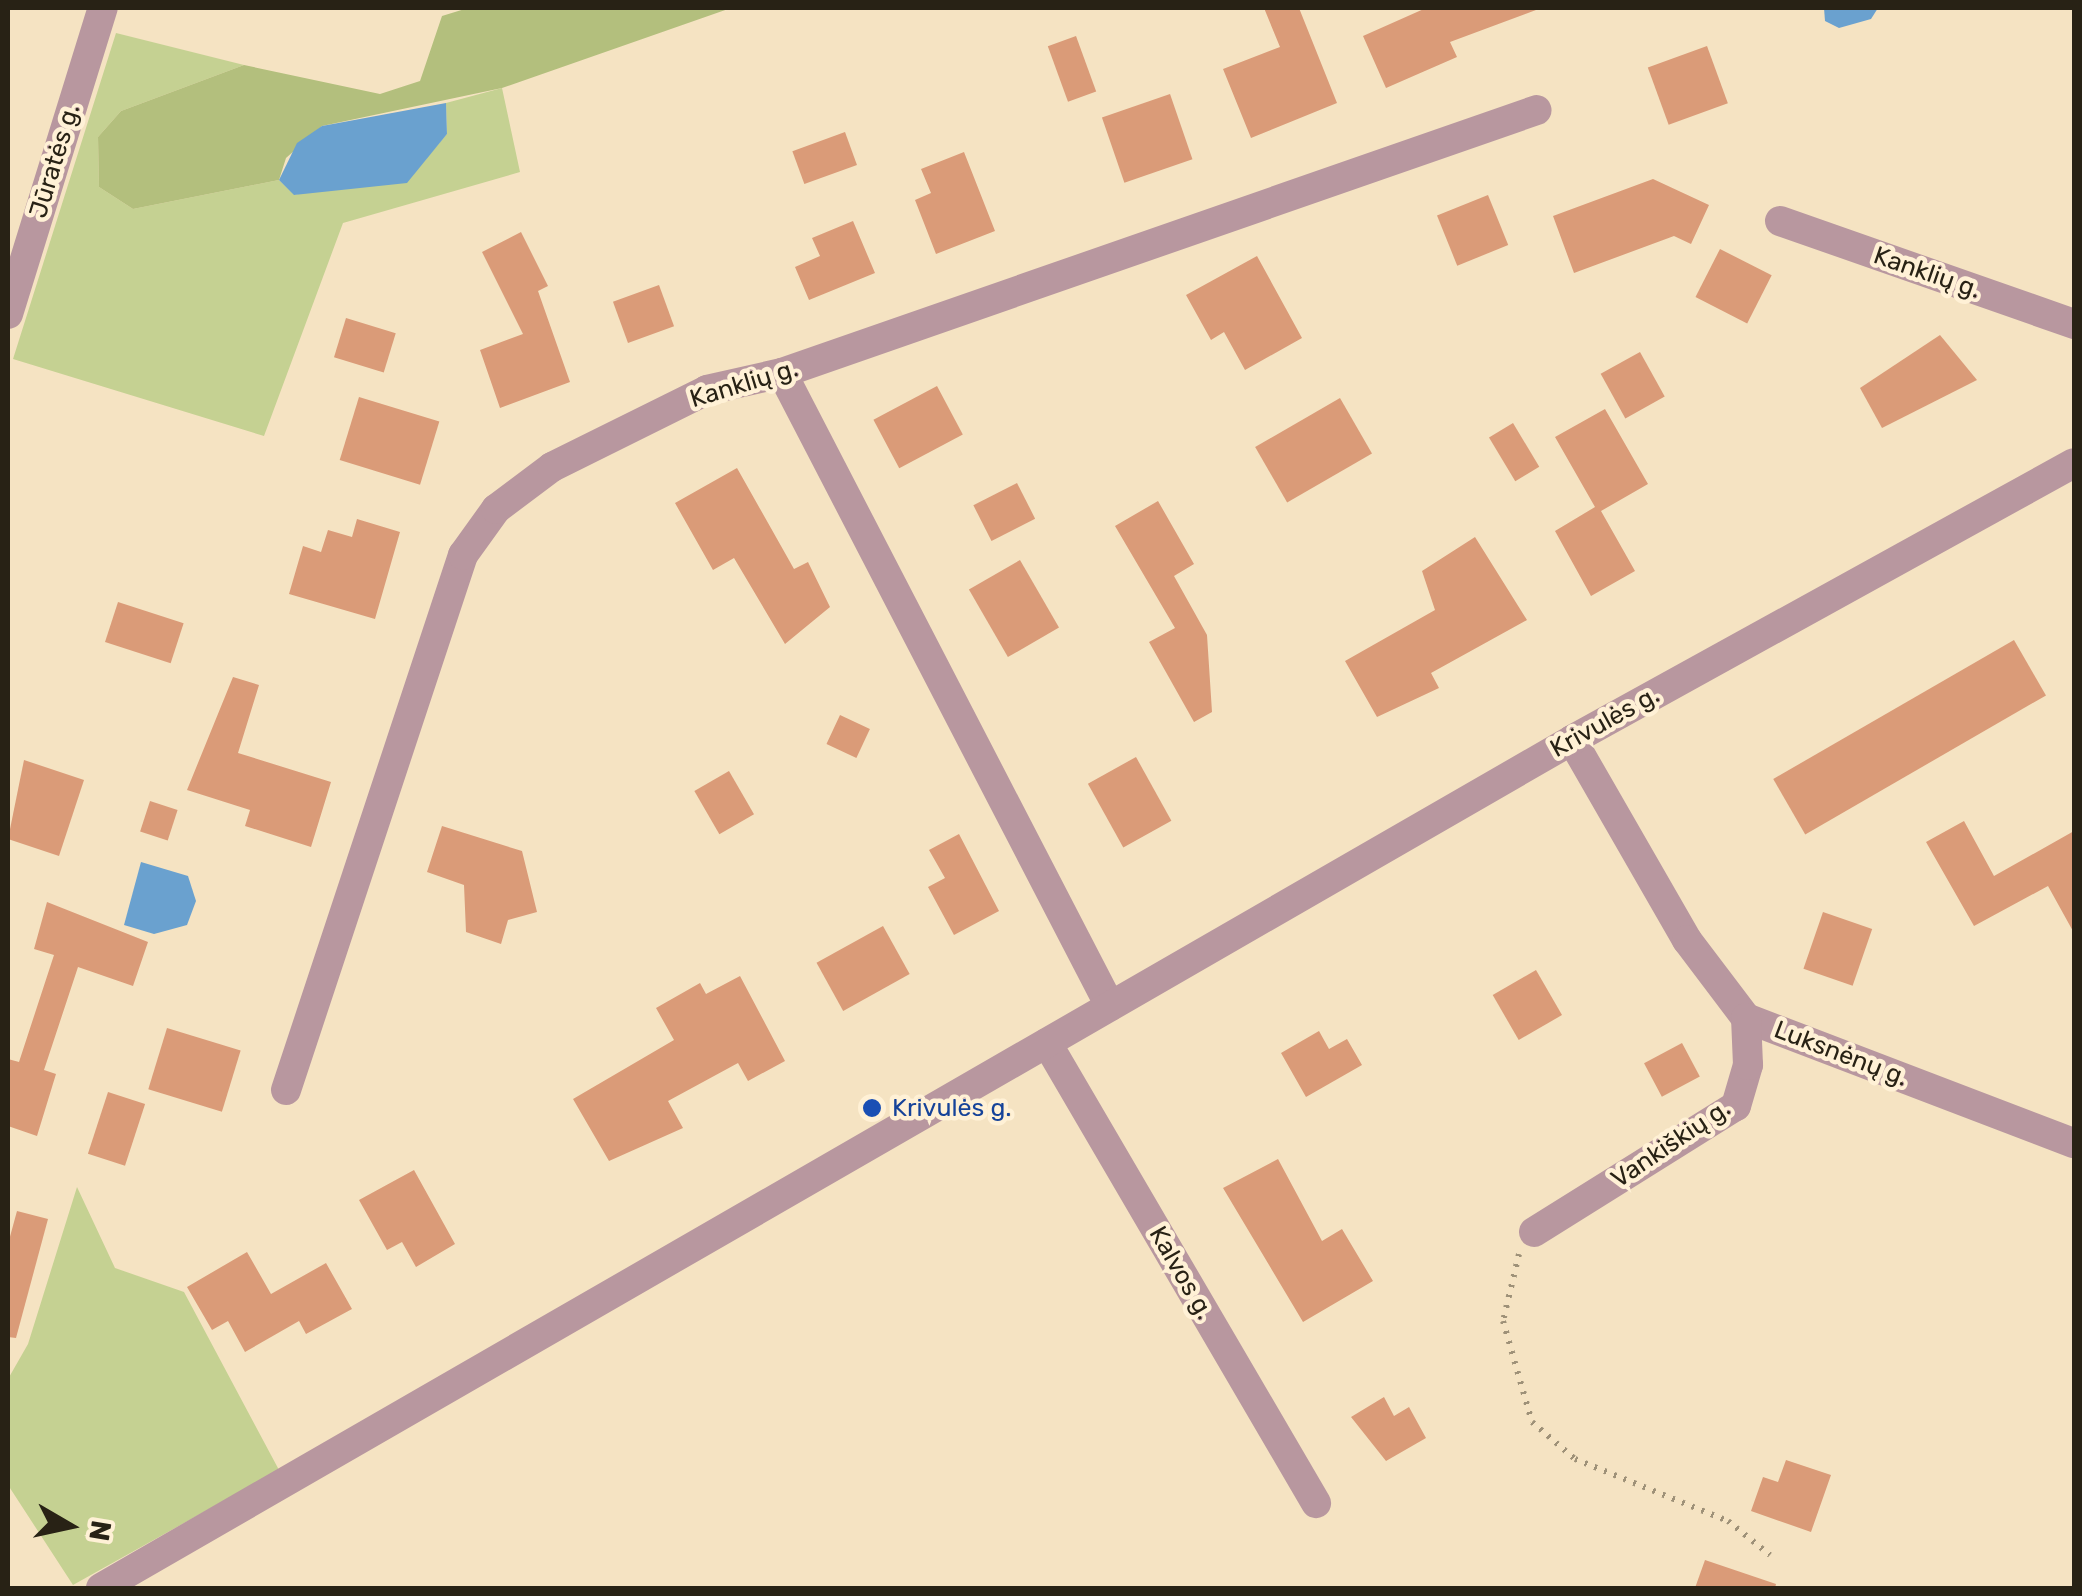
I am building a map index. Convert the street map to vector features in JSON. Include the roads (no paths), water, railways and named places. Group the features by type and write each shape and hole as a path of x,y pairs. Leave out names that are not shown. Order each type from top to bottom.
{"street":[{"name":"Jūratės g.","path":"8,314 104,8"},
{"name":"Kanklių g.","path":"286,1090 463,555 496,510 552,467 707,390 782,373 1537,110"},
{"name":"Kanklių g.","path":"1780,222 2074,324"},
{"path":"782,373 1110,1006"},
{"name":"Krivulės g.","path":"101,1588 1572,740 2074,463"},
{"name":"Luksnėnų g.","path":"1572,740 1687,940 1746,1018 2074,1143"},
{"name":"Vankiškių g.","path":"1534,1232 1736,1106 1748,1065 1746,1018"},
{"name":"Kalvos g.","path":"1047,1043 1316,1503"}],"water":[{"path":"1824,8 1878,8 1871,19 1839,28 1825,21"},
{"path":"446,103 447,134 407,183 294,195 279,180 297,143 322,126"},
{"path":"141,862 188,876 196,901 187,925 154,934 124,925"}],"place":[{"name":"Krivulės g.","path":"872,1108"}]}
